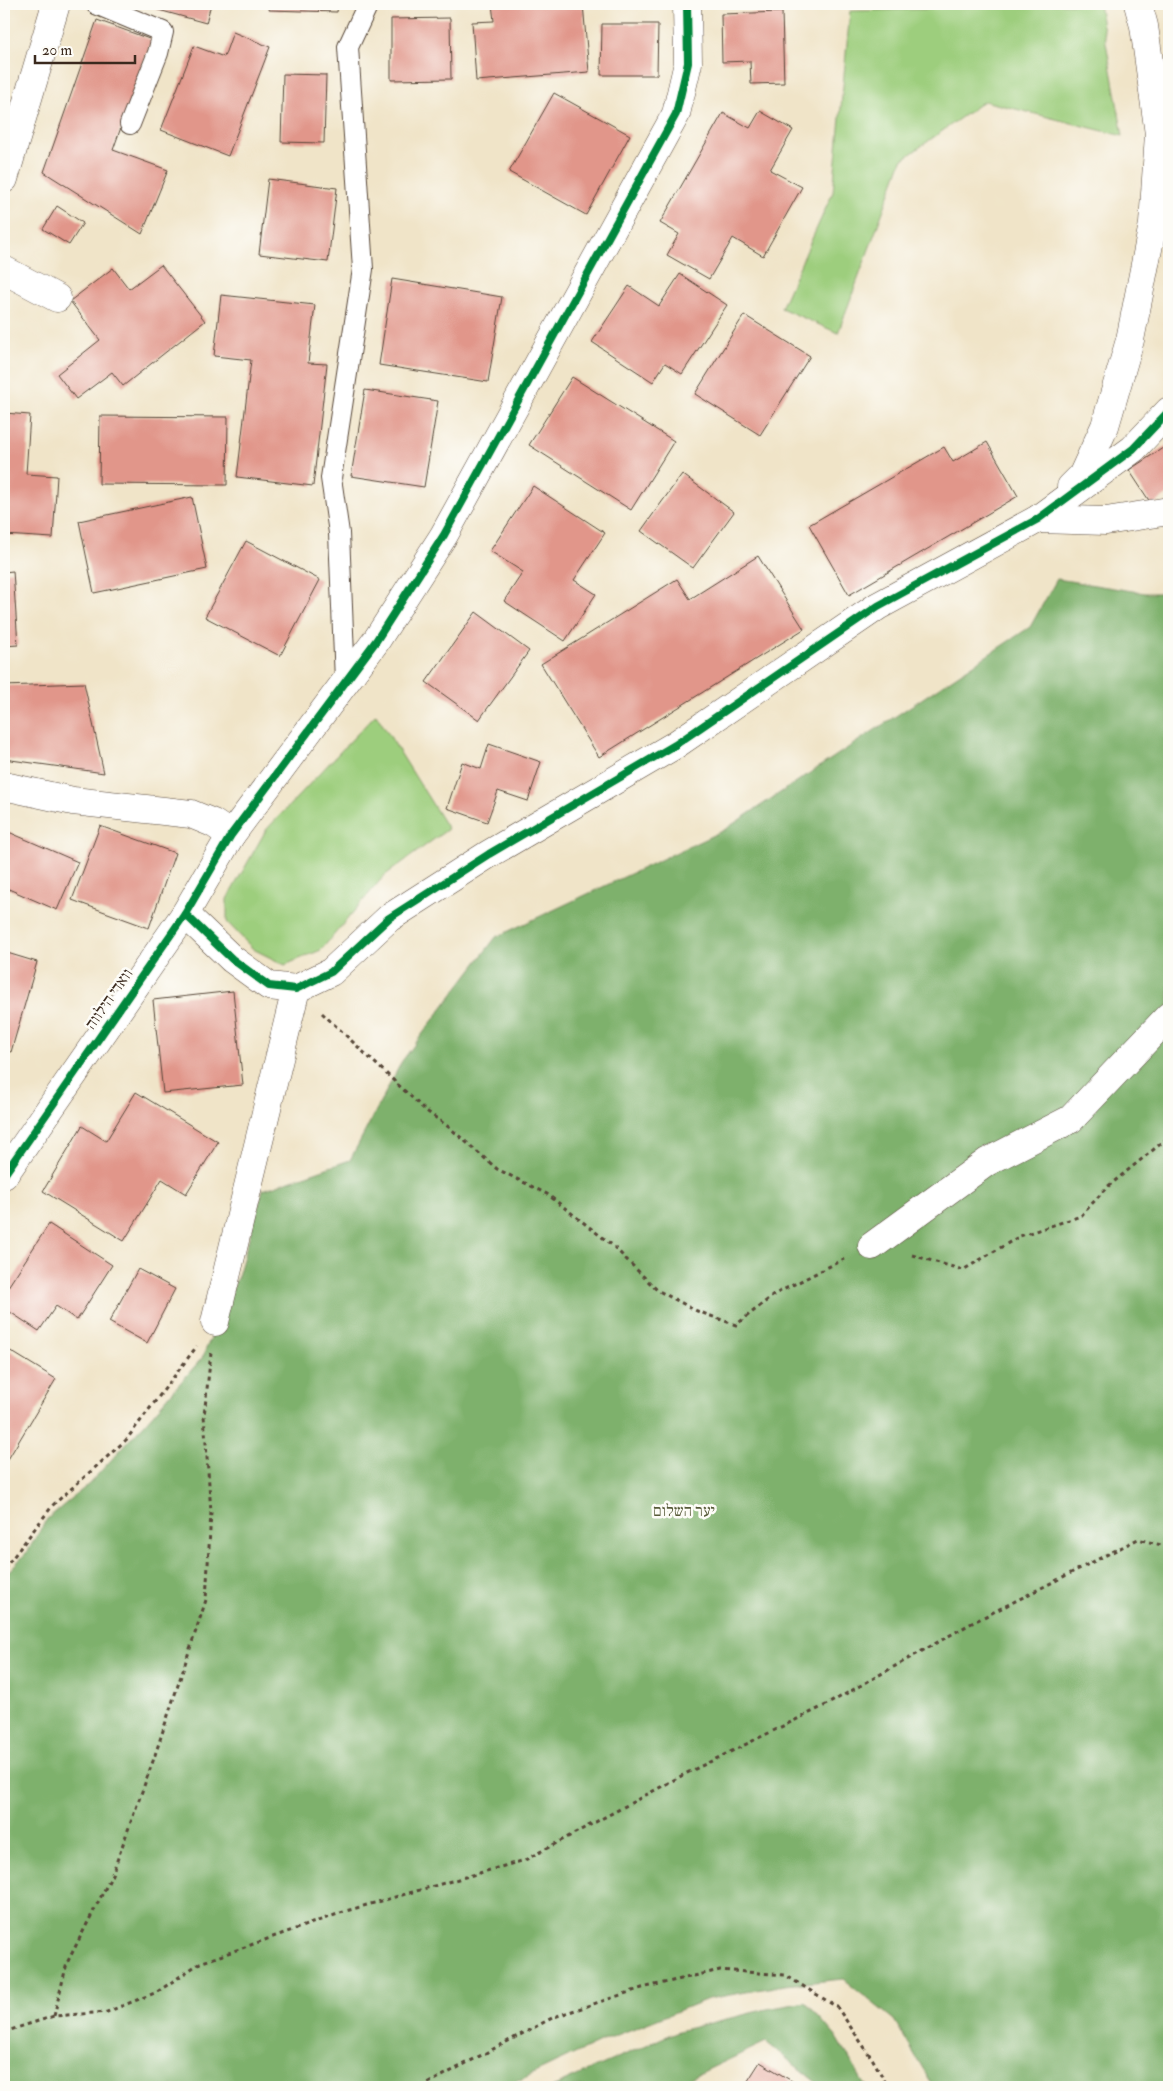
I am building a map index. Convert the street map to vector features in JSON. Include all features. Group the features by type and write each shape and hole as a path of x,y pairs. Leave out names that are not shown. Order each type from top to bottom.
{"street":[{"path":"4,180 56,4"},
{"name":"וואדי הילווה","path":"4,1175 185,914 230,835 376,641 444,535 676,114 688,63 687,4"},
{"path":"1038,519 1082,476 1105,426 1130,340 1153,224 1159,134 1144,26 1138,4"},
{"path":"4,270 56,298"},
{"path":"185,914 232,959 269,986 296,989 331,972 389,918 490,854 675,745 878,606 1038,519 1133,449 1169,411"},
{"path":"1038,519 1106,521 1169,511"},
{"path":"4,786 73,801 191,814 213,823 230,835"},
{"path":"215,1322 296,989"},
{"path":"872,1246 987,1162 1071,1119 1169,1016"}],"lane":[{"path":"96,4 163,32 158,53 130,124"},
{"path":"345,681 339,534 331,478 363,269 348,47 368,4"}],"path":[{"path":"296,989 425,1110 450,1128 497,1169 546,1194 612,1244 657,1290 698,1311 736,1325 775,1294 872,1246 963,1270 1020,1236 1081,1216 1106,1188 1169,1137"},
{"path":"4,1569 53,1505 126,1440 215,1322"},
{"path":"54,2016 67,1963 111,1877 153,1761 206,1600 212,1512 204,1416 215,1322"},
{"path":"4,2032 54,2016 107,2012 158,1992 200,1963 346,1912 525,1860 683,1774 826,1705 970,1624 1138,1539 1169,1547"},
{"path":"421,2087 554,2017 642,1988 720,1970 785,1975 837,2007 873,2060 888,2087"}],"green space":[{"path":"931,4 1099,4 1123,136 984,101 902,160 838,333 781,308 833,192 850,11 931,9"},
{"name":"יער השלום","path":"1057,579 1145,593 1169,593 1169,2087 934,2087 894,2020 843,1979 785,1985 708,1999 602,2041 505,2087 4,2087 4,1576 27,1552 47,1519 89,1484 202,1358 238,1276 263,1190 350,1160 402,1061 496,937 724,830 1030,627"},
{"path":"376,714 448,829 384,876 321,950 285,965 253,949 227,922 227,899 266,830"},
{"path":"806,2002 838,2039 866,2087 822,2087 766,2042 671,2087 552,2087 678,2031 767,2009"}],"building":[{"path":"157,4 211,4 206,23 155,9"},
{"path":"270,4 338,4 337,12 269,10"},
{"path":"492,4 583,4 589,72 476,81 472,22 494,21"},
{"path":"782,12 784,83 751,84 750,61 722,62 721,14"},
{"path":"450,18 451,79 391,80 391,19"},
{"path":"97,20 152,40 113,150 168,170 142,234 44,172"},
{"path":"602,24 658,24 657,75 601,75"},
{"path":"4,31 6,31 7,83 4,83"},
{"path":"233,32 270,47 228,156 161,130 194,46 224,57"},
{"path":"283,74 326,75 324,143 281,142"},
{"path":"554,93 630,135 586,215 509,172"},
{"path":"760,111 793,130 770,170 802,187 763,256 733,238 709,279 667,255 679,234 660,223 723,113 750,128"},
{"path":"268,179 337,188 328,262 259,254"},
{"path":"57,206 83,223 69,245 43,229"},
{"path":"161,265 205,321 123,386 112,372 76,399 57,374 100,340 70,301 113,268 129,289"},
{"path":"680,274 727,305 682,374 665,363 653,382 592,342 629,286 659,306"},
{"path":"392,279 502,297 488,382 379,365"},
{"path":"221,295 315,305 308,363 327,364 313,486 237,477 251,360 214,356"},
{"path":"744,315 810,356 760,435 695,394"},
{"path":"572,377 674,441 631,510 529,445"},
{"path":"365,390 438,401 424,487 351,476"},
{"path":"4,413 30,415 26,474 57,476 53,538 4,535"},
{"path":"100,416 228,417 227,485 99,484"},
{"path":"987,442 1018,496 849,595 809,525 944,447 953,462"},
{"path":"1169,444 1169,494 1152,505 1129,470"},
{"path":"682,474 734,512 693,568 641,531"},
{"path":"533,486 605,533 574,580 596,594 565,641 504,601 523,572 490,551"},
{"path":"192,497 207,569 94,593 79,521"},
{"path":"246,541 320,580 280,656 205,617"},
{"path":"758,556 804,629 599,757 541,664 677,579 690,599"},
{"path":"13,571 18,645 4,646 4,572"},
{"path":"476,612 529,651 479,720 426,682"},
{"path":"84,683 104,773 4,759 4,686"},
{"path":"489,744 541,762 528,801 498,791 487,822 447,808 462,762 481,769"},
{"path":"100,826 175,853 149,928 72,900"},
{"path":"4,830 78,862 57,910 4,887"},
{"path":"4,952 37,962 11,1052 4,1050"},
{"path":"233,991 243,1085 163,1093 153,1000"},
{"path":"136,1092 218,1142 186,1194 162,1179 124,1241 43,1191 82,1126 106,1141"},
{"path":"49,1224 112,1265 77,1320 56,1306 39,1331 4,1308 4,1293"},
{"path":"138,1269 175,1289 147,1343 109,1322"},
{"path":"4,1347 56,1379 4,1466"},
{"path":"760,2062 802,2087 744,2087"}],"cycle path":[{"path":"4,1175 185,914 231,835 376,641 444,535 676,114 688,63 687,4"},
{"path":"185,914 232,959 269,986 296,989 331,972 389,918 489,854 675,745 878,606 1038,519 1133,449 1169,411"}]}
